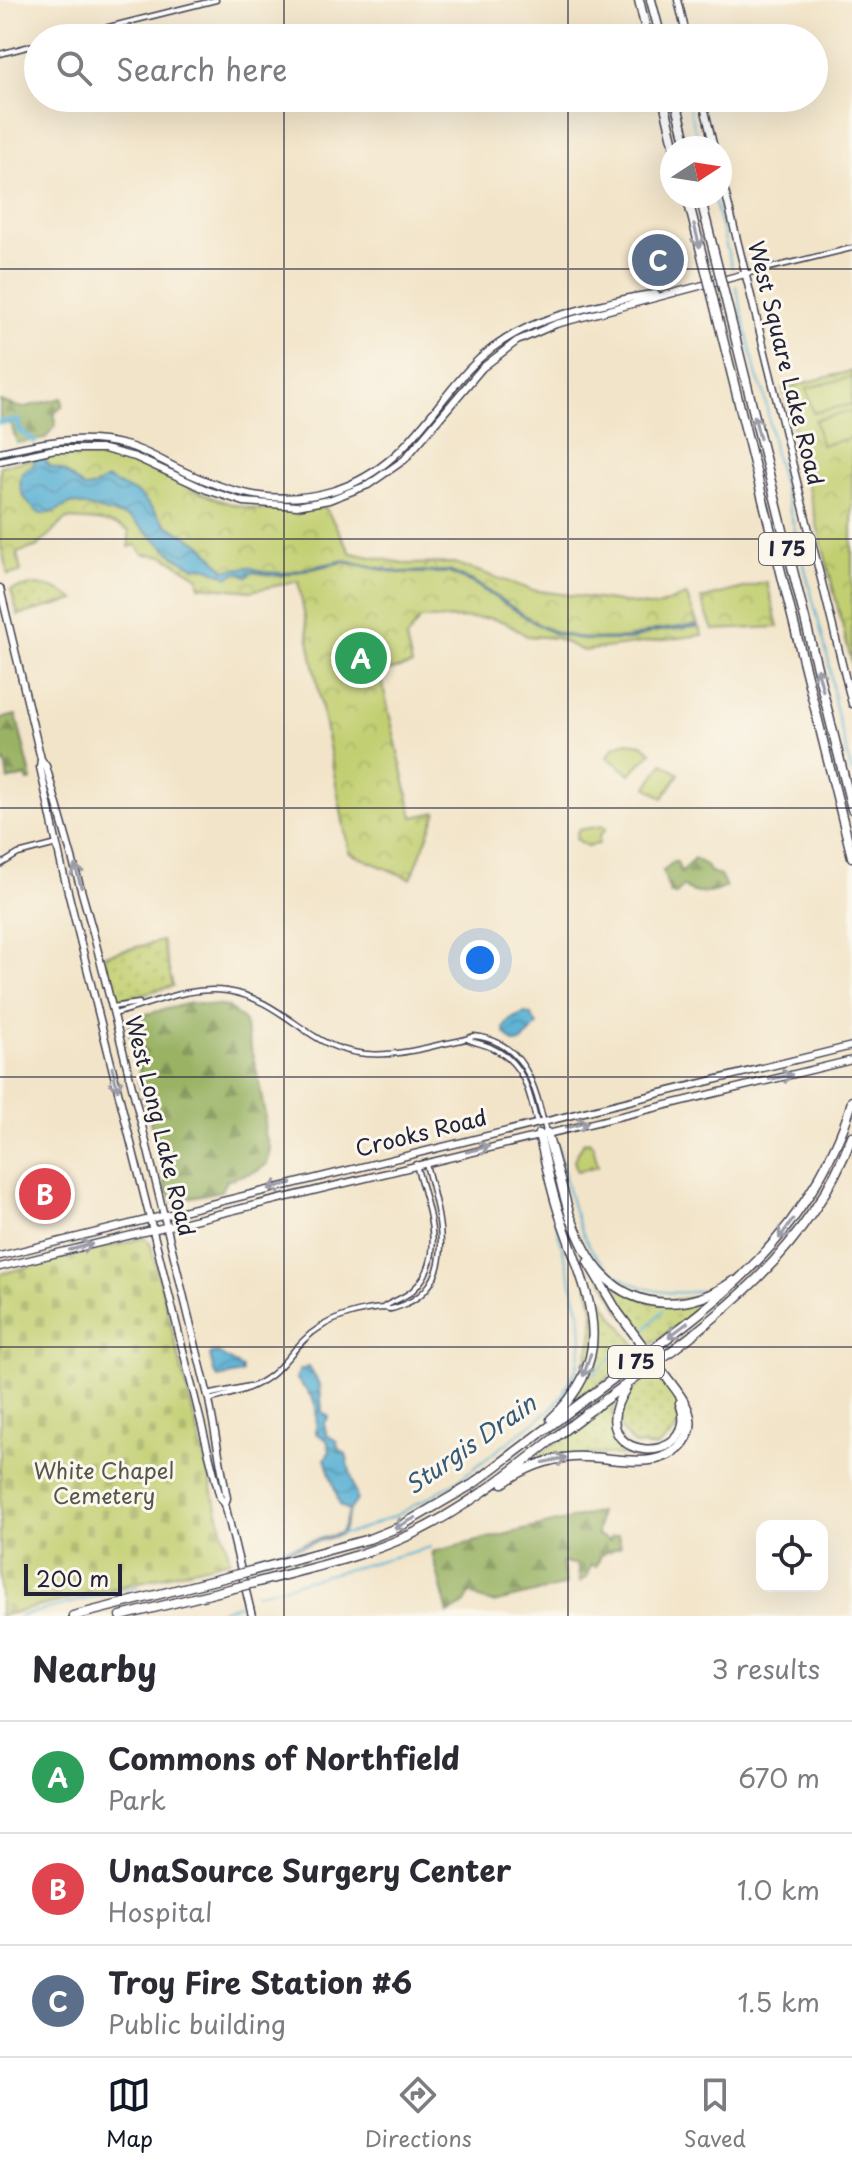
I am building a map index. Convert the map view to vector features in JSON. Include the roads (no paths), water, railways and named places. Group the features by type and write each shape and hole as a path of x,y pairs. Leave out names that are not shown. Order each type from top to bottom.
{"highway":[{"path":"639,0 645,24"},
{"path":"651,0 657,24"},
{"path":"666,112 672,136"},
{"path":"679,112 685,136"},
{"name":"I 75","path":"690,208 852,857"},
{"name":"I 75","path":"703,208 852,809"},
{"name":"I 75","path":"73,1616 339,1549 399,1527 473,1484 715,1302 759,1262 810,1194 838,1140 852,1101"},
{"path":"509,1457 568,1402 584,1374 591,1350 593,1325 590,1300 554,1199 543,1133"},
{"path":"543,1133 570,1216 593,1272 679,1401 683,1417 677,1437 661,1449 648,1451 635,1448 623,1440 617,1431 614,1412 629,1383"},
{"name":"I 75","path":"121,1616 372,1550 410,1535 461,1507 738,1299 780,1257 825,1193 852,1136"},
{"path":"554,1199 598,1288 641,1345"},
{"path":"570,1216 589,1255 603,1275 628,1293 653,1302 680,1303 706,1297 759,1262"},
{"path":"461,1507 477,1501 521,1472 548,1461 586,1457 648,1461 672,1454 687,1437 690,1419 685,1402 660,1372"}],"main road":[{"path":"678,0 684,24"},
{"path":"705,112 711,136"},
{"name":"West Square Lake Road","path":"729,208 852,704"},
{"path":"0,452 79,439 114,443 144,451 207,482 243,494 278,499 319,495 363,479 389,462 415,437 470,369 514,333 555,316 745,274"},
{"path":"0,461 55,449 104,449 135,457 207,490 244,502 297,506 329,500 368,485 404,460 482,368 517,341 548,326 626,307 660,294"},
{"path":"28,454 26,449 29,446"},
{"path":"17,457 20,453 18,448"},
{"name":"West Long Lake Road","path":"0,588 41,759 40,767 88,912 142,1126 208,1398 227,1498 225,1504"},
{"name":"West Long Lake Road","path":"50,794 57,844 72,909 252,1616"},
{"path":"72,909 78,913 88,912"},
{"path":"78,933 85,928 93,932"},
{"path":"97,1009 104,1014 113,1010"},
{"path":"102,1028 110,1024 117,1029"},
{"name":"Crooks Road","path":"3,1255 852,1046"},
{"name":"Crooks Road","path":"2,1266 851,1060"},
{"path":"739,1074 736,1081 740,1086"},
{"path":"712,1092 715,1086 713,1080"},
{"path":"667,1103 665,1097 668,1091"},
{"path":"647,1108 650,1103 648,1096"},
{"path":"121,1105 129,1109 136,1105"},
{"path":"126,1126 135,1123 142,1126"},
{"path":"502,1143 505,1137 503,1131"},
{"path":"416,1164 420,1152"},
{"path":"348,1181 346,1175 349,1169"},
{"path":"323,1175 323,1187"},
{"path":"145,1198 152,1201 159,1197"},
{"path":"183,1210 180,1215 183,1221"},
{"path":"134,1222 134,1233"},
{"path":"54,1254 51,1247 55,1242"},
{"path":"157,1245 165,1242 171,1247"},
{"path":"2,1266 3,1255"},
{"path":"174,1310 180,1314 187,1311"},
{"path":"179,1331 185,1329 192,1333"},
{"path":"195,1397 201,1401 208,1398"},
{"path":"198,1410 212,1418"},
{"path":"210,1459 220,1459"}],"street":[{"path":"121,24 216,0"},
{"path":"0,54 24,48"},
{"path":"745,274 852,248"},
{"path":"0,865 18,854 57,844"},
{"path":"113,1010 133,1009 141,1004 198,991 237,992 264,1003 326,1043 366,1055 404,1053 474,1036 491,1040 509,1050 528,1070 534,1084 540,1122"},
{"path":"467,1039 503,1054 521,1072 543,1133"},
{"path":"489,1046 491,1040"},
{"path":"208,1398 246,1390 272,1374 321,1326 383,1308 395,1308 421,1292 434,1275 443,1245 425,1162"},
{"path":"383,1308 412,1290 427,1270 434,1239 416,1164"},
{"path":"425,1200 435,1201"},
{"path":"427,1209 437,1209"}],"water":[{"path":"41,456 50,466 64,471 84,488 107,479 139,494 168,526 201,544 225,570 249,567 263,572 284,573 345,560 398,572 449,571 473,581 541,626 559,633 586,639 630,638 655,630 697,627 653,632 631,640 586,640 558,635 541,627 472,583 449,573 398,573 344,562 279,576 249,572 247,577 235,573 229,577 208,568 194,567 177,558 130,518 73,503 51,513 40,514 27,501 20,479 22,472 34,464 35,457"},
{"path":"524,1013 530,1014 537,1025 522,1042 514,1043 504,1028 509,1020"},
{"path":"218,1353 242,1368 242,1373 218,1378 210,1356"},
{"path":"309,1367 320,1386 322,1412 329,1417 324,1424 327,1435 337,1441 338,1448 346,1454 357,1500 342,1534 280,1553 282,1549 341,1533 349,1511 340,1505 325,1459 330,1451 327,1440 316,1433 315,1402 296,1378 300,1370"}],"waterway":[{"path":"690,112 697,136"},
{"path":"716,208 732,268"},
{"path":"736,286 797,538"},
{"path":"0,422 19,421 19,430 34,441"},
{"path":"803,561 829,662 835,705 852,773"},
{"path":"557,1143 579,1225 602,1262 614,1273 642,1287 673,1293 704,1290"},
{"path":"539,1162 580,1313 580,1353 576,1370 564,1391"},
{"name":"Sturgis Drain","path":"645,1330 663,1310"},
{"name":"Sturgis Drain","path":"593,1375 625,1345"},
{"name":"Sturgis Drain","path":"341,1534 397,1515 456,1482 550,1410 567,1390"},
{"path":"256,1594 431,1547"},
{"path":"20,1616 138,1586"},
{"name":"Sturgis Drain","path":"218,1616 223,1609 239,1605"}],"place":[{"name":"Troy Fire Station #6","path":"658,260"},
{"name":"Commons of Northfield","path":"361,658"},
{"name":"UnaSource Surgery Center","path":"45,1194"}],"park label":[{"name":"White Chapel Cemetery","path":"104,1484"}]}
